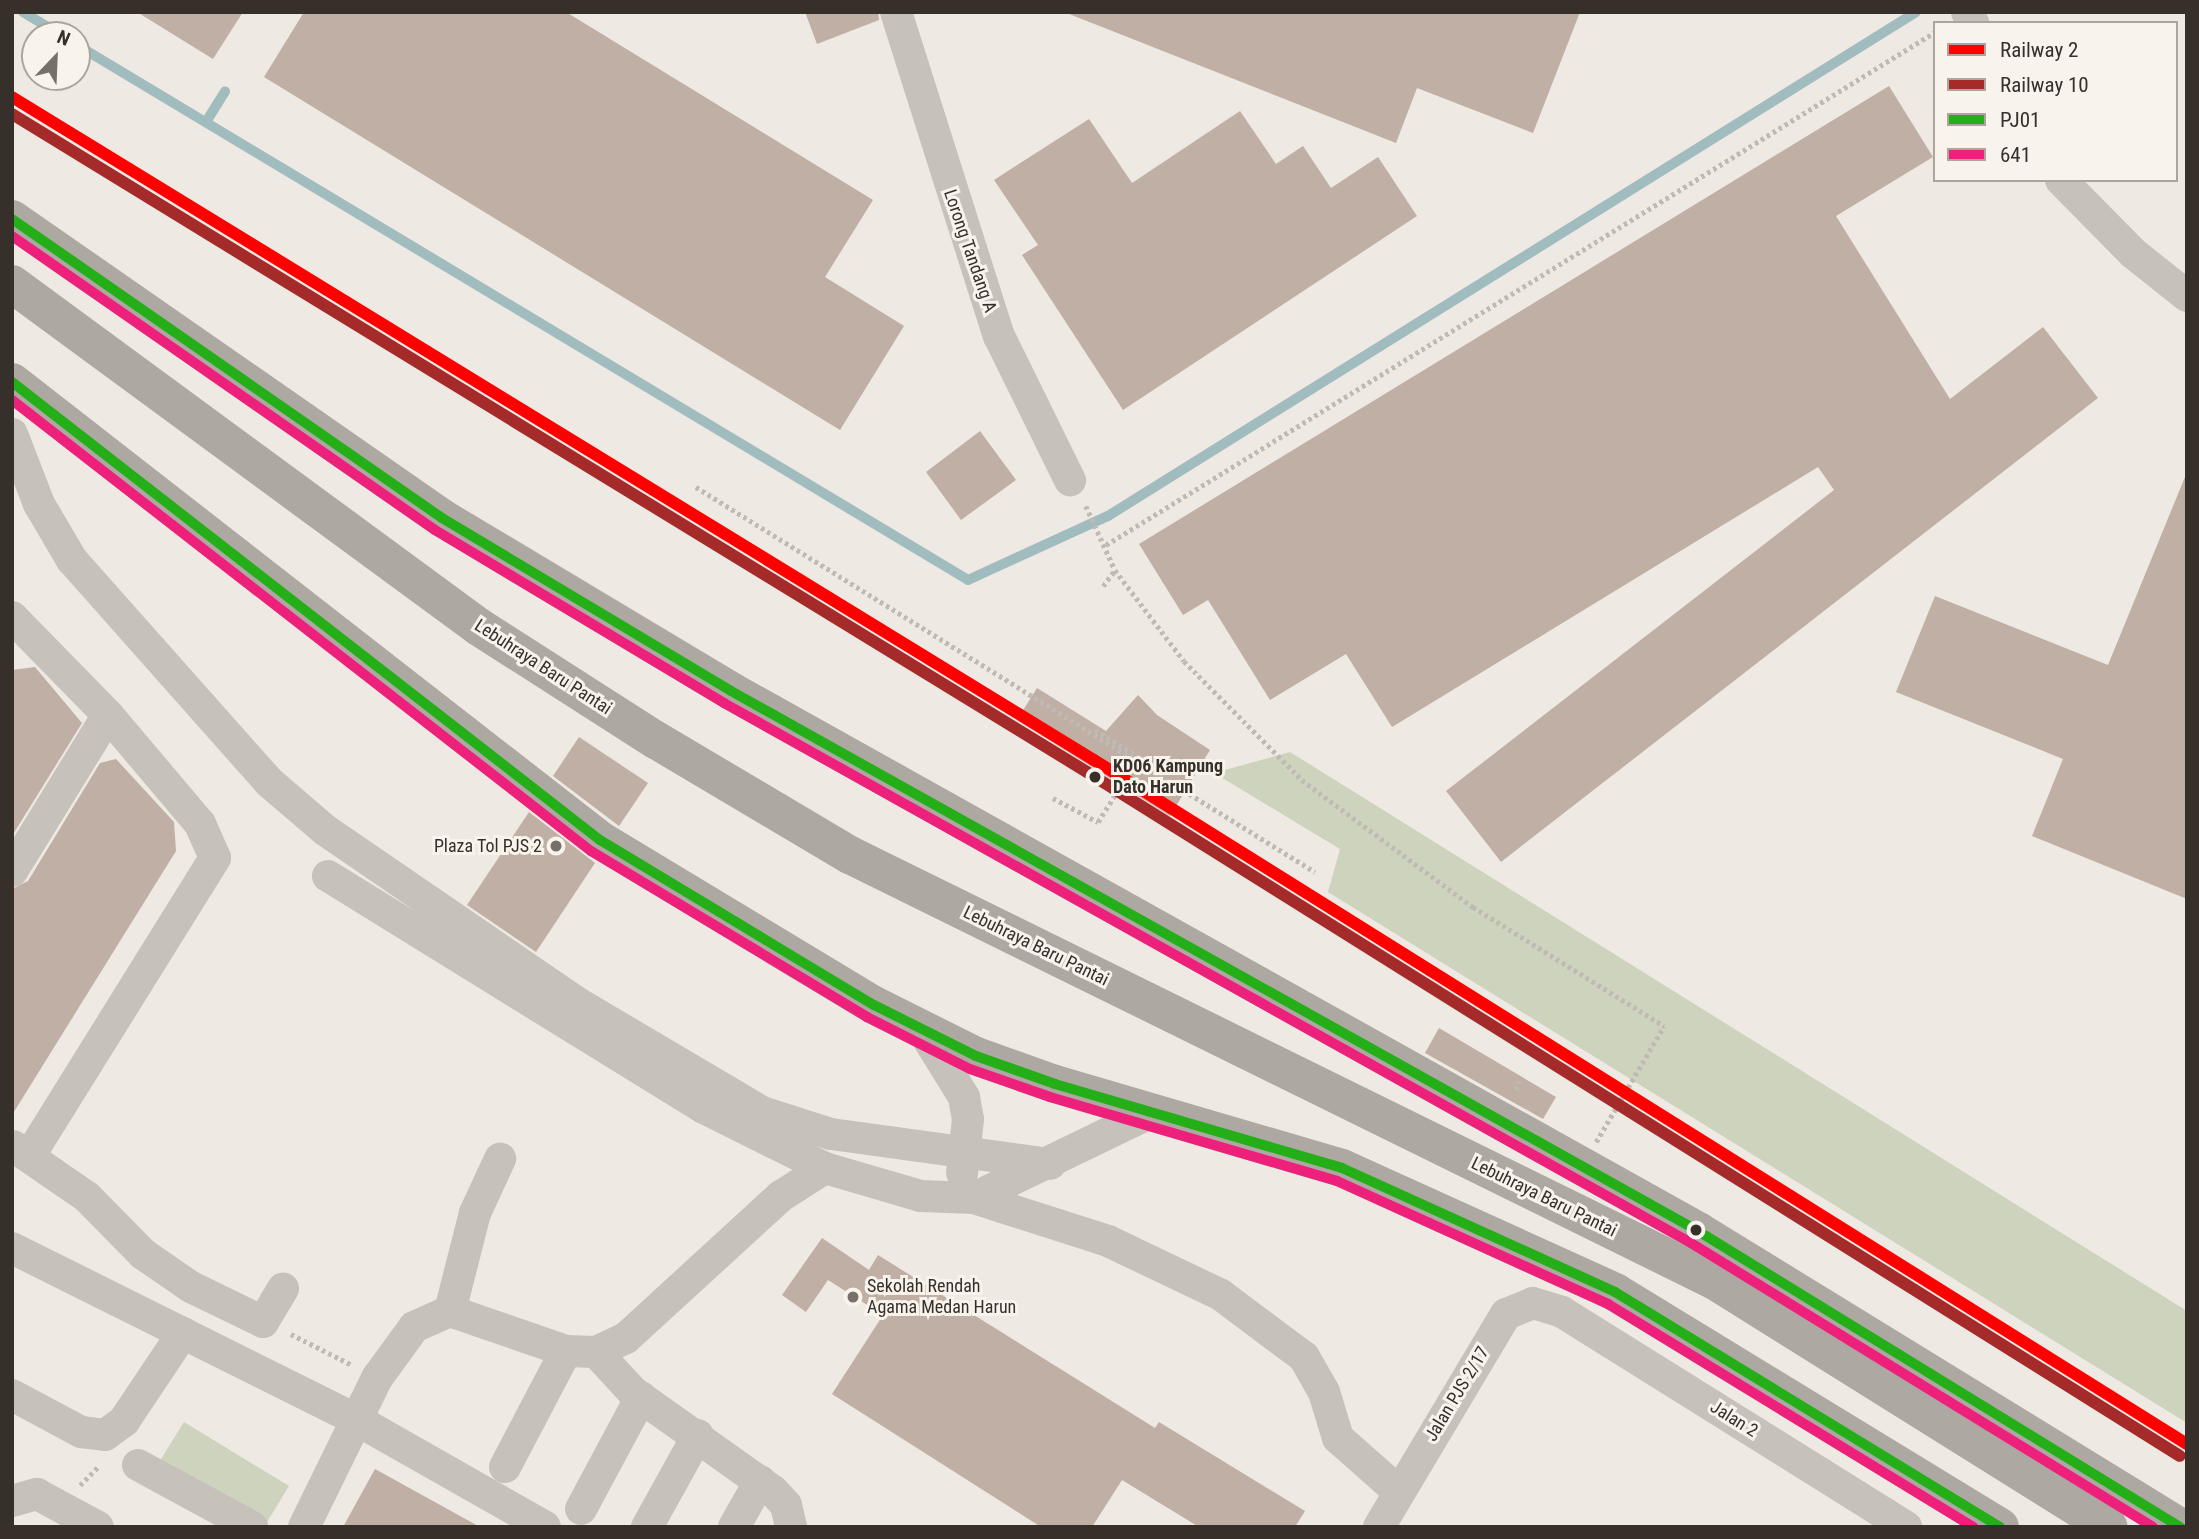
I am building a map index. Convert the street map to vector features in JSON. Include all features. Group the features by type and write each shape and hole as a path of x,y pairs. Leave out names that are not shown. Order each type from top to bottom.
{"highway":[{"path":"12,219 442,519 731,691 1698,1231 2180,1527"},
{"name":"Lebuhraya Baru Pantai","path":"12,284 479,627 656,740 850,855 1715,1281 2109,1527"},
{"path":"12,382 600,840 658,879 922,1029 976,1056 1148,1114 1342,1168 1615,1292 2000,1527"}],"street":[{"name":"Lorong Tandang A","path":"896,12 999,336 1070,480"},
{"path":"2063,182 2133,253 2187,296"},
{"path":"12,434 38,504 72,560 269,782 325,830 576,1002 762,1112 831,1134 1050,1164"},
{"path":"12,617 108,715 200,824 215,858 21,1150 87,1197 143,1254 191,1287 263,1322 283,1289"},
{"path":"12,871 108,715"},
{"path":"328,876 704,1108 825,1168 881,1187 960,1198 1108,1241 1221,1295 1270,1328 1316,1375 1338,1438 1391,1515"},
{"path":"922,1029 964,1097 966,1153 960,1198"},
{"path":"960,1198 1050,1164 1148,1114"},
{"path":"450,1311 475,1213 500,1159"},
{"path":"505,1467 581,1352 626,1338 781,1196 825,1168"},
{"path":"12,1248 357,1420 545,1527"},
{"name":"Jalan PJS 2/17","path":"1391,1515 1506,1314 1533,1303 1562,1312"},
{"path":"304,1527 399,1341 414,1327 450,1311 581,1352 760,1481 786,1505 791,1527"},
{"name":"Jalan 2","path":"1562,1312 1906,1527"},
{"path":"12,1395 81,1432 105,1435 124,1422 183,1333"},
{"path":"581,1508 641,1397"},
{"path":"647,1527 698,1435"},
{"path":"138,1465 251,1527"},
{"path":"734,1527 760,1481"},
{"path":"12,1501 37,1494 98,1527"}],"path":[{"path":"1106,545 1933,33"},
{"path":"696,487 1315,872"},
{"path":"1101,534 1115,570 1184,661 1302,780 1473,907 1664,1026 1596,1142"},
{"path":"1102,586 1115,570"},
{"path":"1053,798 1098,822 1139,757 1095,730"}],"green space":[{"path":"1290,752 2187,1311 2187,1423 1328,892 1340,849 1214,773"},
{"path":"184,1422 289,1486 264,1527 158,1464"}],"building":[{"path":"137,12 243,12 213,59"},
{"path":"304,12 566,12 873,200 825,277 904,326 840,430 264,77"},
{"path":"805,12 878,12 879,20 817,44"},
{"path":"1064,12 1580,12 1533,133 1417,88 1396,143"},
{"path":"1889,86 1933,157 1836,216 1950,399 2043,327 2098,398 1501,862 1446,791 1834,490 1818,467 1392,727 1346,654 1270,700 1208,600 1183,615 1139,544"},
{"path":"1240,111 1276,164 1303,146 1331,188 1378,157 1417,216 1123,410 1022,255 1038,245 994,180 1089,119 1132,183"},
{"path":"980,431 1016,480 961,520 926,472"},
{"path":"2187,472 2187,899 2032,836 2063,759 1896,692 1935,596 2108,665"},
{"path":"35,667 82,723 12,836 12,670"},
{"path":"1037,688 1106,731 1138,695 1157,715 1210,750 1170,816 1017,720"},
{"path":"579,737 648,783 619,826 553,776"},
{"path":"116,759 174,822 176,851 12,1115 12,889 28,881 100,763"},
{"path":"529,812 595,863 536,952 467,905"},
{"path":"1439,1028 1556,1097 1543,1119 1425,1053"},
{"path":"822,1238 869,1270 878,1255 1155,1428 1159,1422 1305,1511 1295,1527 1199,1527 1122,1480 1092,1527 1041,1527 832,1394 883,1315 828,1280 806,1312 782,1295"},
{"path":"375,1469 480,1527 343,1527"}],"waterway":[{"path":"23,12 38,21"},
{"path":"91,53 968,580 1108,516 1916,12"},
{"path":"206,122 225,91"}],"rail line":[{"name":"2","path":"12,97 1094,760 2187,1444"},
{"name":"10","path":"12,114 1087,772 2180,1456"}],"transit line":[{"name":"PJ01","path":"12,219 442,518 731,691 1698,1231 2180,1527"},
{"name":"641","path":"12,236 435,530 724,703 1691,1243 2153,1527"},
{"name":"PJ01","path":"12,382 600,840 874,1005 976,1056 1055,1084 1342,1168 1615,1292 2000,1527"},
{"name":"641","path":"12,400 591,851 867,1017 970,1069 1050,1097 1337,1181 1608,1304 1973,1527"}],"place":[{"name":"KD06 Kampung Dato Harun","path":"1095,777"},
{"name":"Plaza Tol PJS 2","path":"556,846"},
{"name":"Sekolah Rendah Agama Medan Harun","path":"853,1297"}]}
